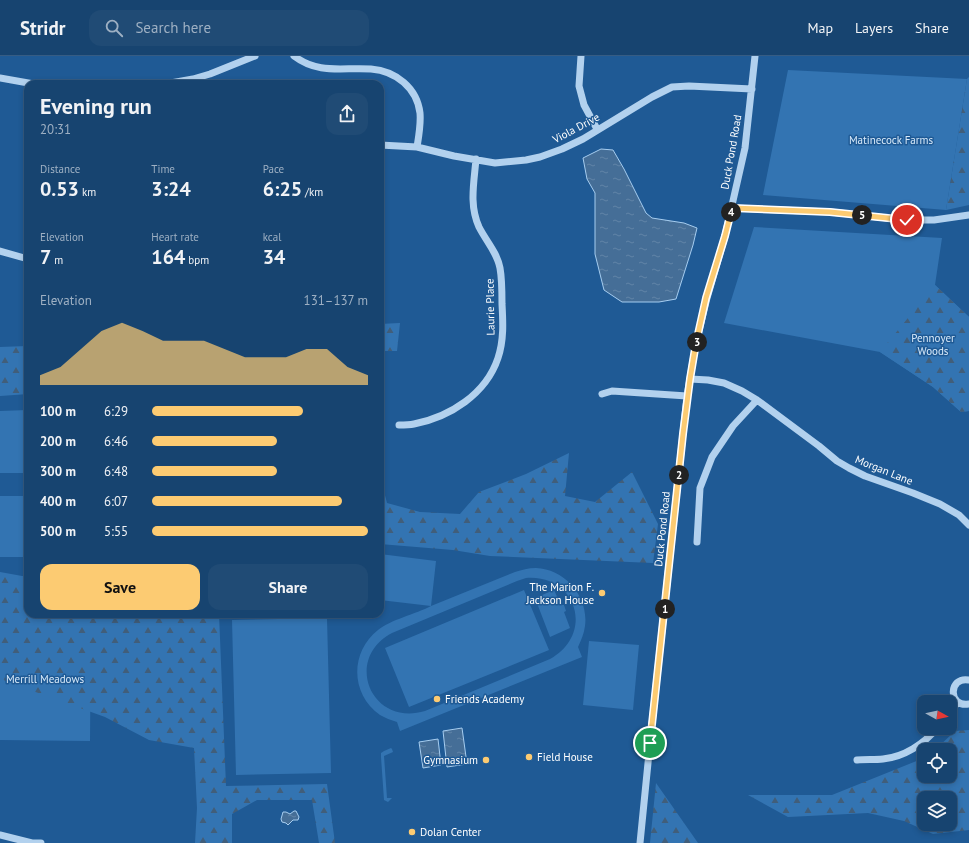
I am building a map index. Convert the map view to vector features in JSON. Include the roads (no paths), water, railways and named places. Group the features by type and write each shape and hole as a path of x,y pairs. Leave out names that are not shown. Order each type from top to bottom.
{"street":[{"path":"193,80 254,56"},
{"path":"294,56 301,62 314,67 336,70 371,69 386,71 398,78 406,84 415,96 420,112 420,129 417,146"},
{"path":"581,56 579,86 584,105 598,129"},
{"name":"Duck Pond Road","path":"640,843 687,396 696,343 706,298 725,236 745,148 755,56"},
{"path":"0,78 24,82"},
{"name":"Viola Drive","path":"384,145 417,146 454,156 494,163 526,160 540,157 562,149 672,87 689,86 752,89"},
{"name":"Laurie Place","path":"399,425 413,424 437,418 452,411 467,401 478,391 490,374 497,359 503,330 500,268 492,248 480,228 473,209 472,196 476,159"},
{"path":"732,208 830,212 907,220 934,220 969,215"},
{"path":"0,251 24,258"},
{"name":"Morgan Lane","path":"690,379 724,383 742,391 757,400 837,461 865,476 940,504 960,516 969,525"},
{"path":"602,394 612,391 687,396"},
{"path":"697,542 700,488 712,457 732,426 757,400"},
{"path":"969,680 960,681 954,686 953,693 958,702 962,704 969,704"},
{"path":"857,760 884,759 907,752 932,735"},
{"path":"0,835 32,843 41,843"}],"water":[{"path":"601,149 613,150 646,213 652,218 684,223 697,228 676,299 659,302 622,302 604,290 595,254 595,193 587,179 583,158"},
{"path":"462,728 467,764 447,767 443,731"},
{"path":"438,739 441,765 423,768 419,742"},
{"path":"296,811 299,817 298,820 293,820 288,825 282,822 281,819 283,812 290,814"}],"place":[{"name":"The Marion F. Jackson House","path":"602,593"},
{"name":"Friends Academy","path":"437,699"},
{"name":"Field House","path":"529,757"},
{"name":"Gymnasium","path":"486,760"},
{"name":"Dolan Center","path":"412,832"}],"park label":[{"name":"Matinecock Farms","path":"891,140"},
{"name":"Pennoyer Woods","path":"933,344"},
{"name":"Merrill Meadows","path":"45,679"}]}
